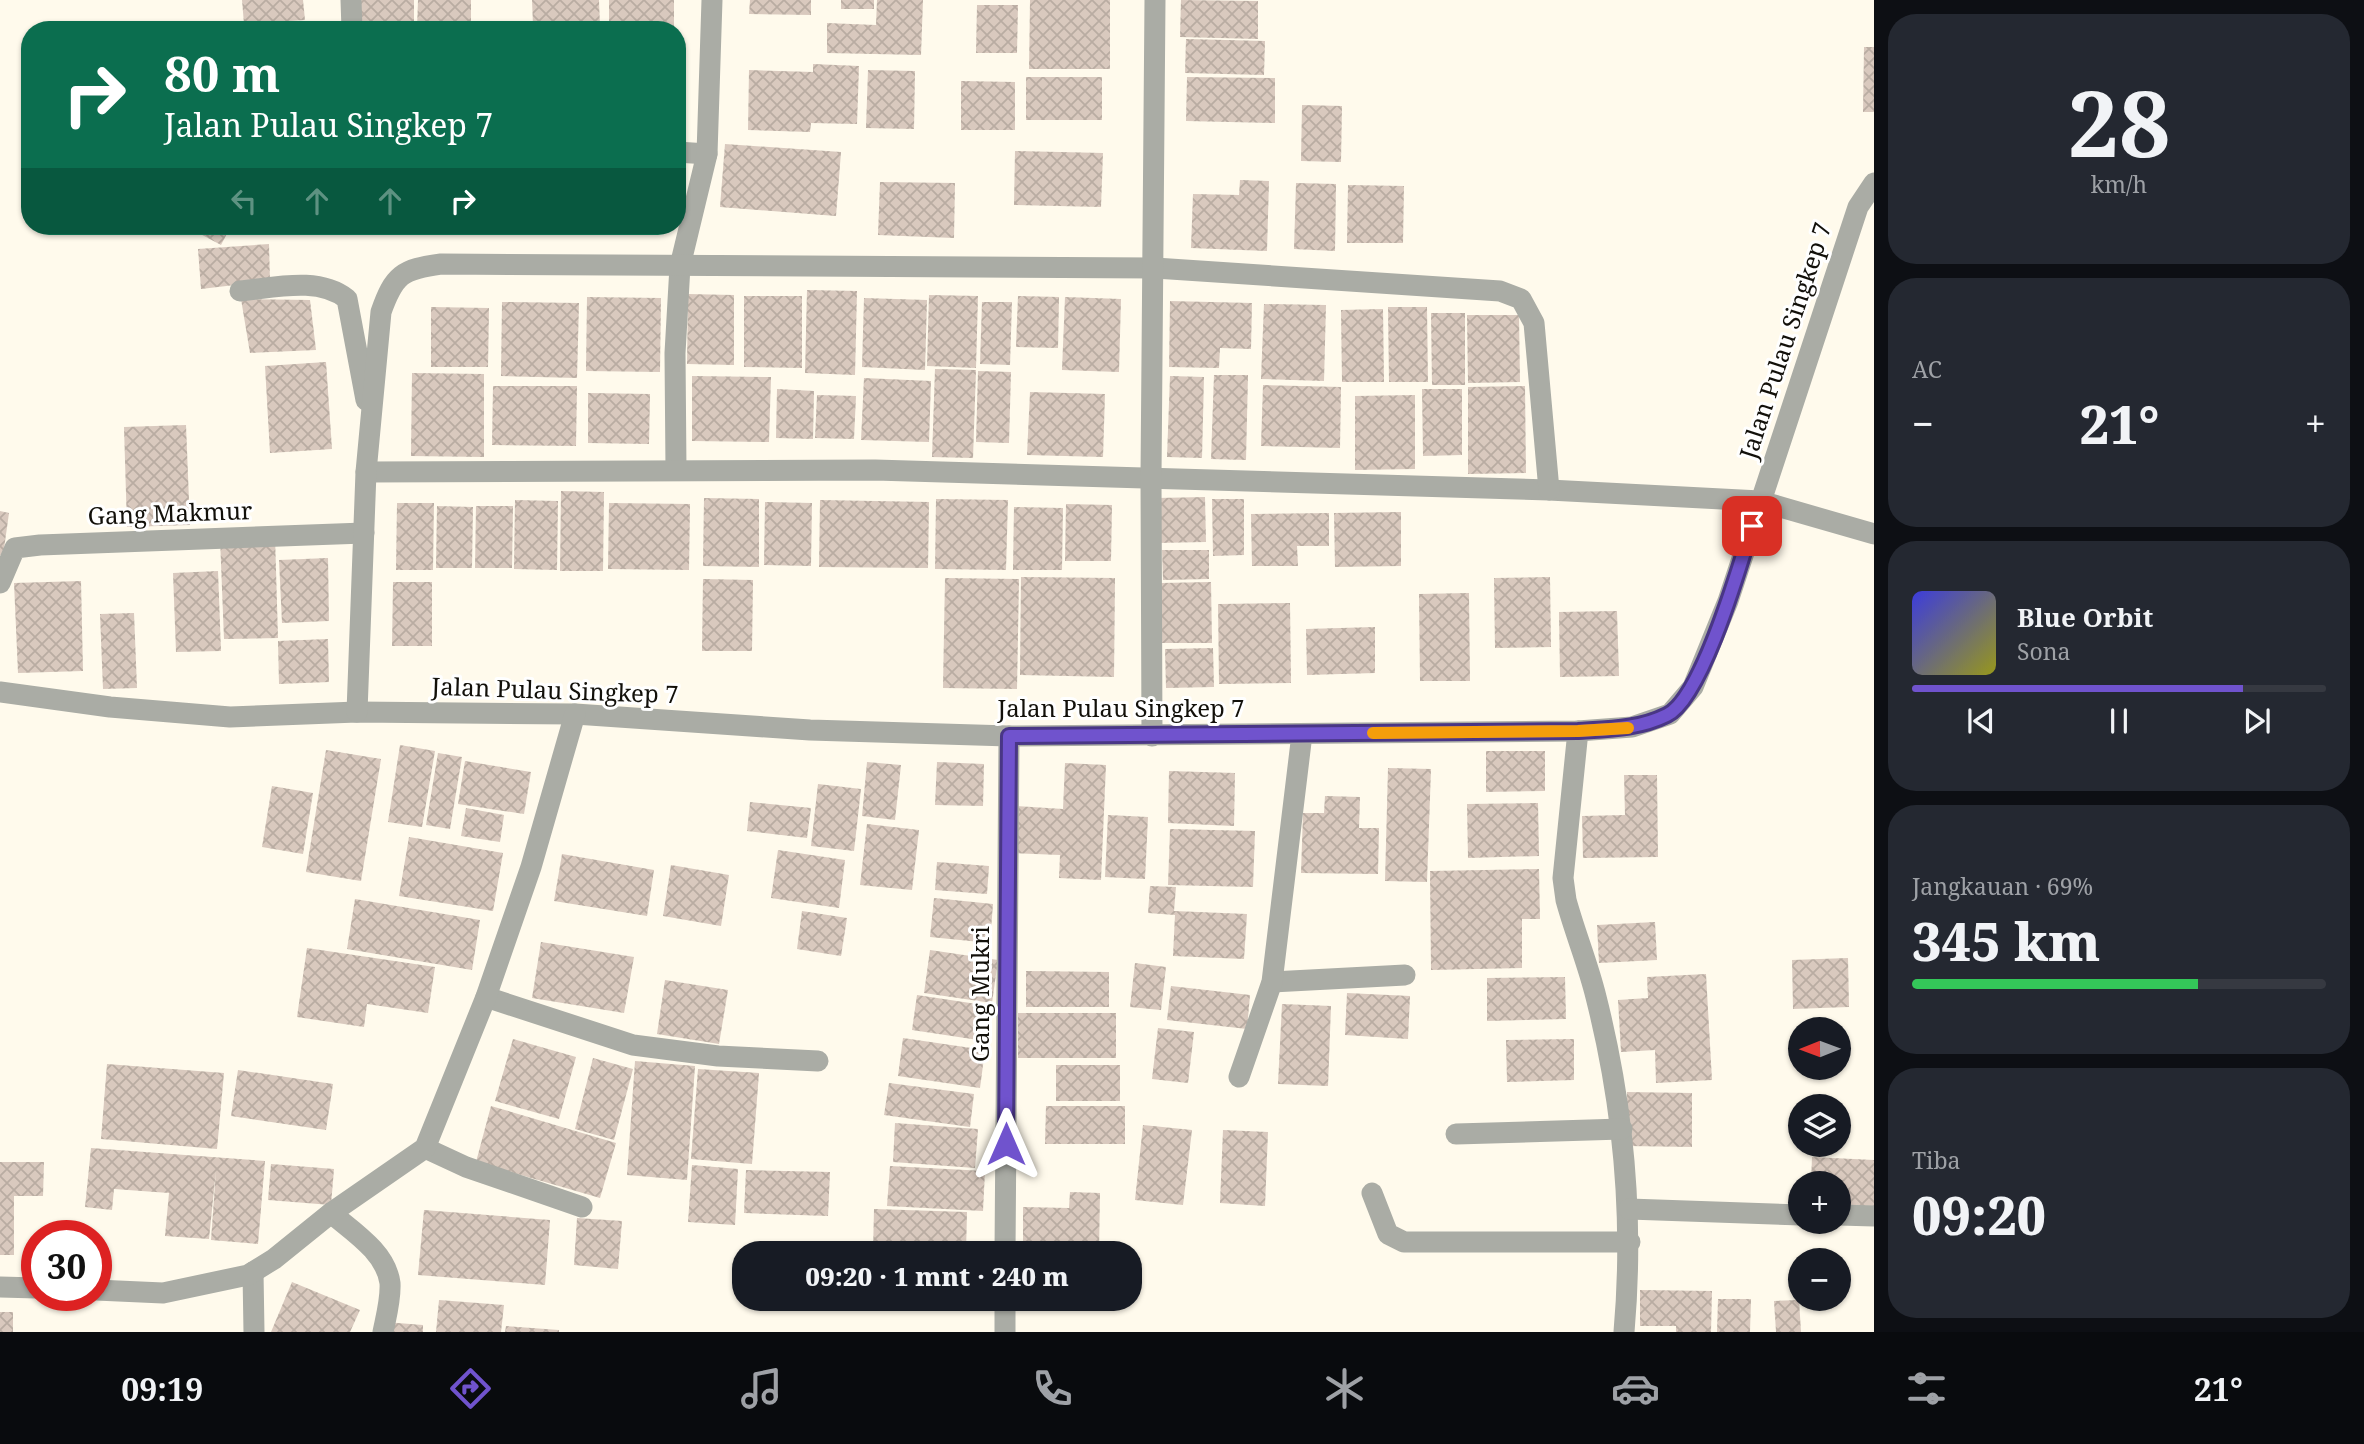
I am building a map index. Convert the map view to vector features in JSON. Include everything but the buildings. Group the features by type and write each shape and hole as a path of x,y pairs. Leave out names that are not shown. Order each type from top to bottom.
{"street":[{"path":"351,0 352,21"},
{"path":"676,470 675,354 680,265 707,153 712,0"},
{"path":"1152,736 1155,0"},
{"path":"686,152 707,153"},
{"name":"Jalan Pulau Singkep 7","path":"0,692 110,707 230,717 357,712 575,715 810,730 1009,736 1578,731 1632,727 1670,714 1693,687 1728,601 1858,207 1874,183"},
{"path":"357,712 366,472 381,312 389,290 407,270 441,264 1155,268 1500,291 1521,299 1534,323 1549,490"},
{"path":"240,291 312,285 335,290 346,299 371,426"},
{"path":"366,472 875,470 1549,490 1760,501 1874,534"},
{"name":"Gang Makmur","path":"0,583 15,548 364,533"},
{"path":"112,1291 163,1293 253,1272 331,1213 425,1148 486,997 531,867 575,715"},
{"path":"1578,731 1563,878 1569,911 1584,953 1605,1033 1622,1129 1630,1242 1624,1332"},
{"path":"1240,1077 1272,982 1302,734"},
{"name":"Gang Mukri","path":"1005,1241 1009,736"},
{"path":"1272,982 1405,975"},
{"path":"486,997 633,1045 718,1056 818,1061"},
{"path":"1456,1134 1622,1129"},
{"path":"425,1148 467,1167 582,1207"},
{"path":"1372,1193 1388,1234 1404,1242 1630,1242"},
{"path":"1629,1209 1788,1215"},
{"path":"331,1213 366,1242 381,1261 390,1282 383,1332"},
{"path":"1851,1215 1874,1216"},
{"path":"253,1272 254,1332"},
{"path":"0,1287 21,1288"},
{"path":"1005,1311 1005,1332"}],"slow traffic":[{"path":"1373,733 1628,728"}],"route":[{"path":"1006,1144 1009,736 1578,731 1632,727 1670,714 1693,687 1728,601 1752,526"}]}
